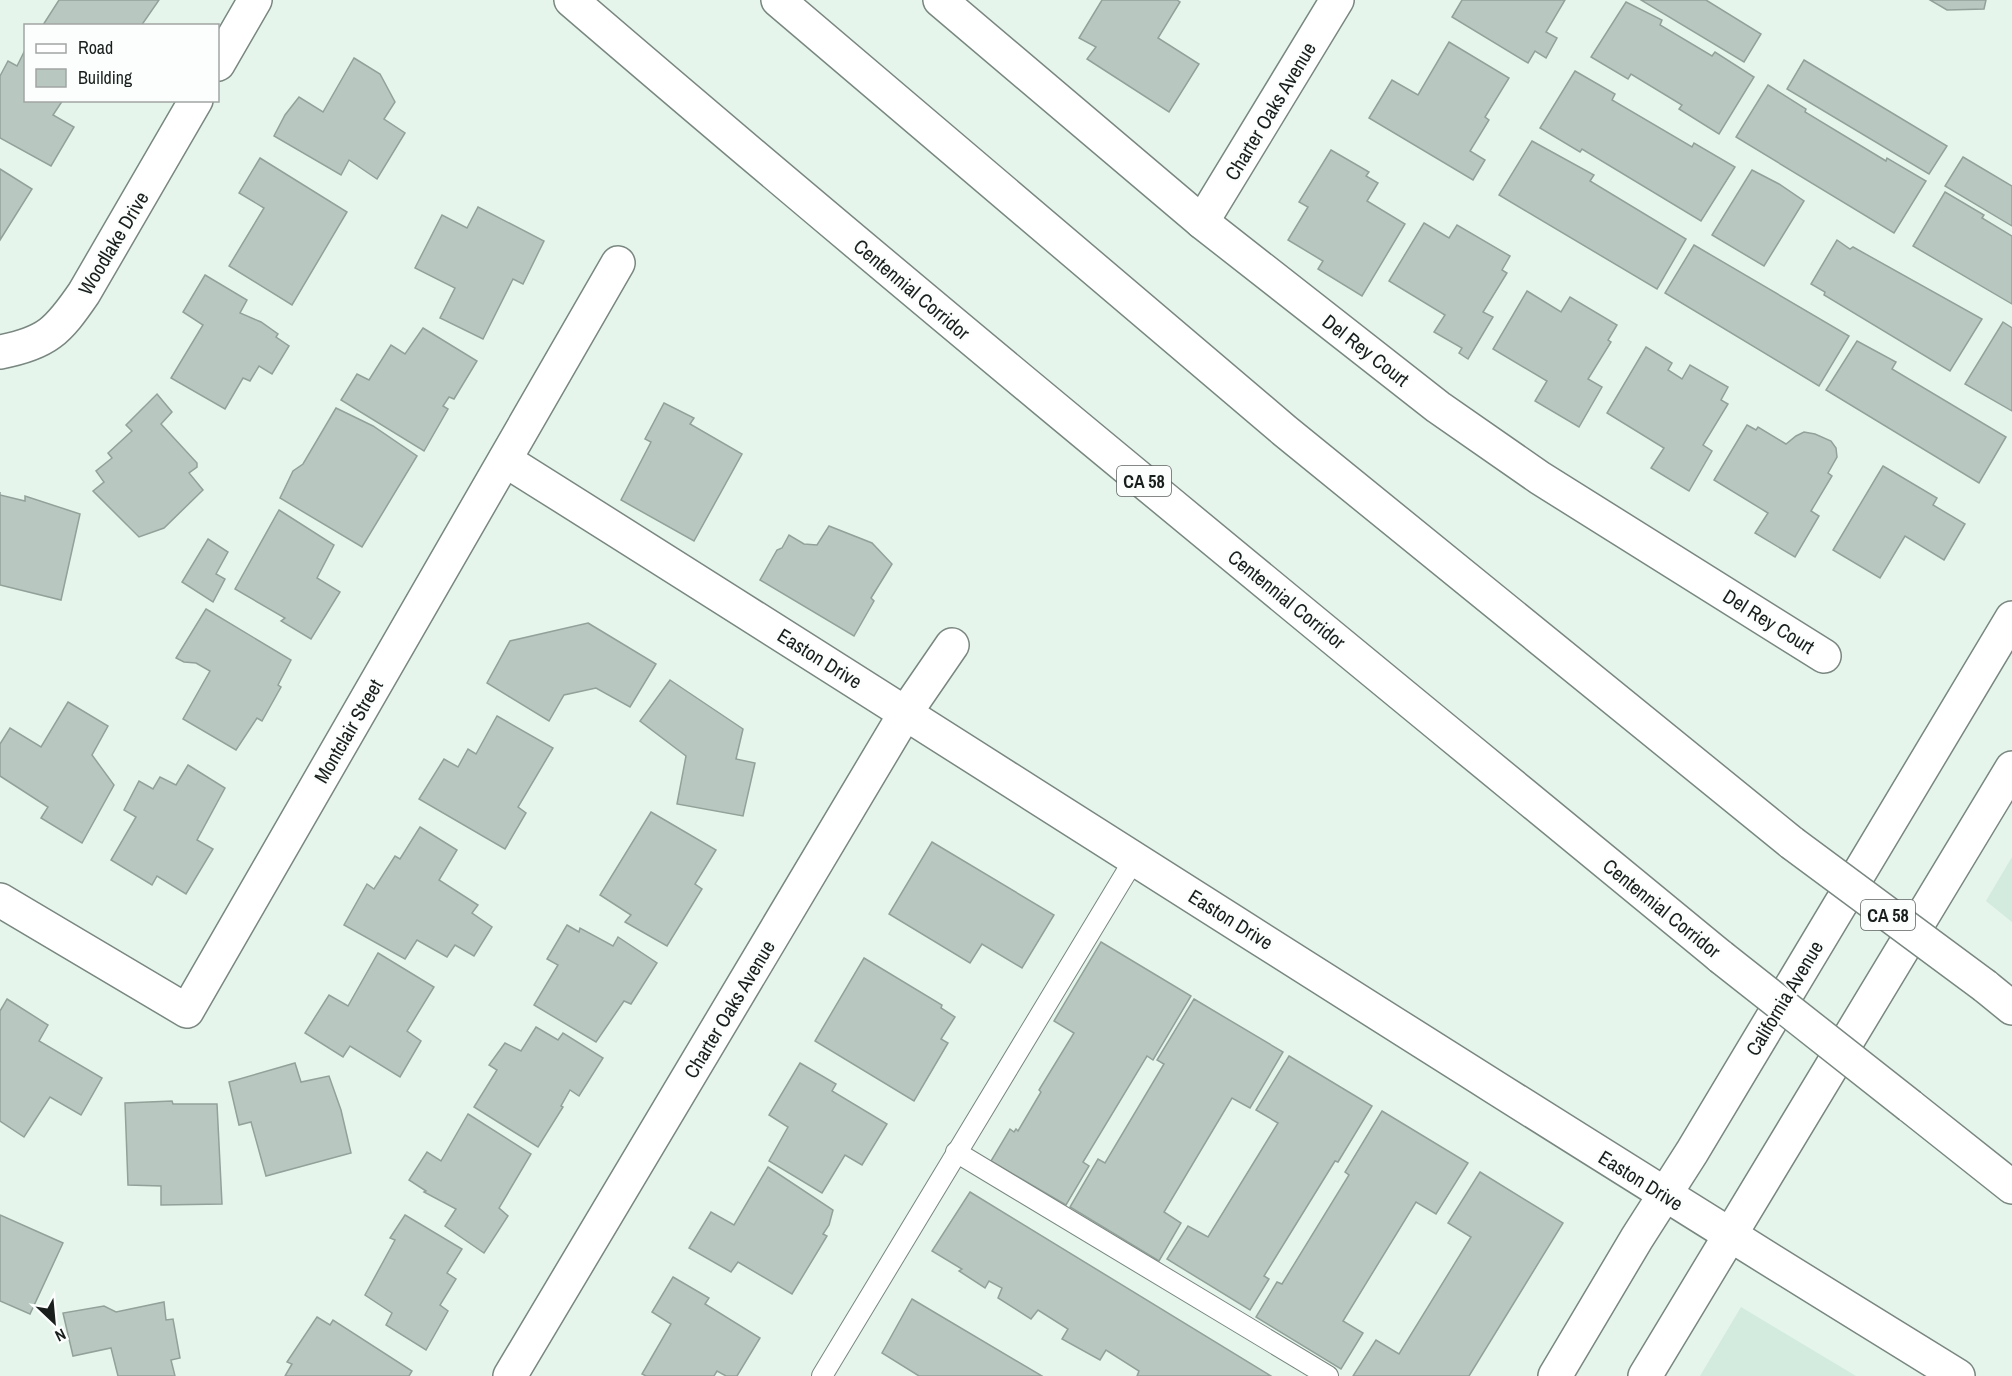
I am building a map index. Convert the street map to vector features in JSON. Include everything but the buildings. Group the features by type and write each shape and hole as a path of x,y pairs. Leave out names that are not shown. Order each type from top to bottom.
{"main road":[{"path":"219,62 255,0"},
{"name":"Centennial Corridor","path":"571,0 748,153 1721,957 2012,1186"},
{"name":"CA 58","path":"778,0 1285,431 1792,843 2012,1008"},
{"name":"Del Rey Court","path":"940,0 1202,222 1438,407 1540,478 1824,656"},
{"name":"Charter Oaks Avenue","path":"1202,222 1337,0"},
{"name":"Woodlake Drive","path":"0,352 24,348 47,336 65,321 84,293 195,102"},
{"name":"Montclair Street","path":"0,900 187,1011 618,262"},
{"name":"Easton Drive","path":"505,460 1730,1236 1958,1376"},
{"name":"California Avenue","path":"1555,1376 2012,618"},
{"name":"Charter Oaks Avenue","path":"510,1376 906,712 952,645"},
{"path":"1645,1376 2012,768"}],"lane":[{"path":"822,1376 1135,858"},
{"path":"956,1152 1328,1376"}],"shaded area":[{"path":"2012,857 2012,922 1986,901"},
{"path":"1741,1307 1856,1376 1700,1376"}]}
